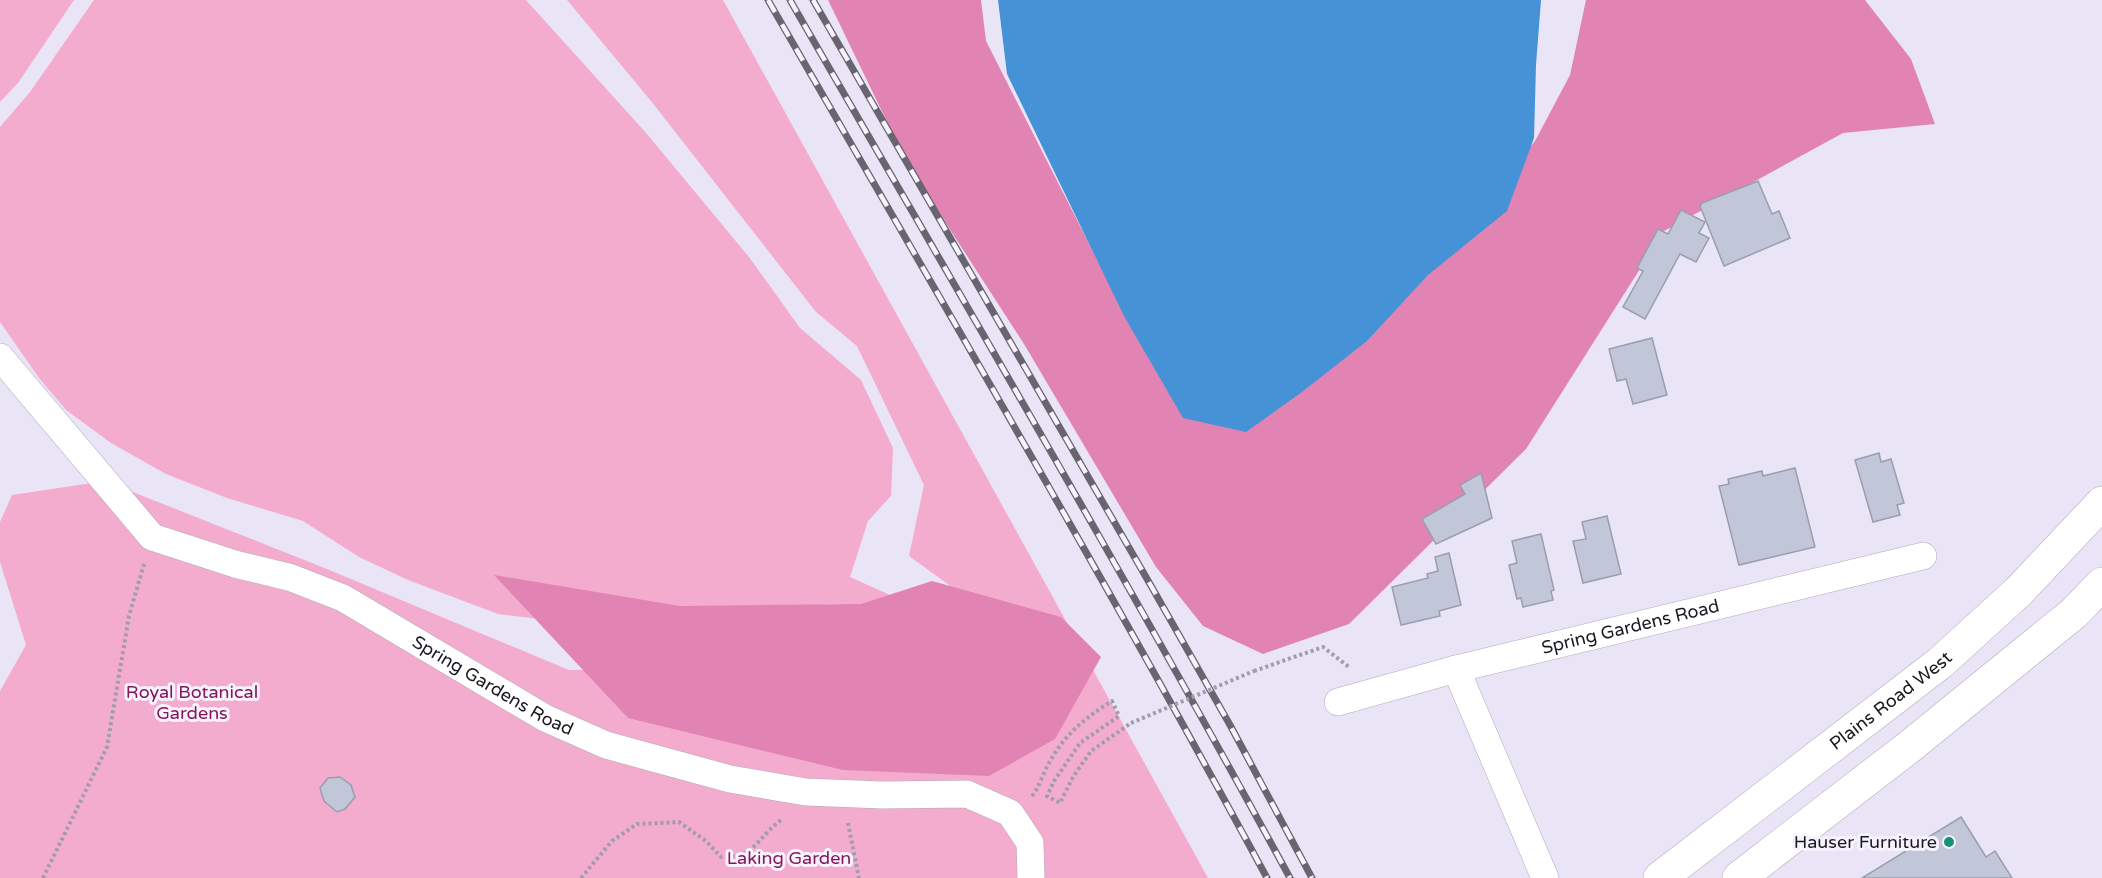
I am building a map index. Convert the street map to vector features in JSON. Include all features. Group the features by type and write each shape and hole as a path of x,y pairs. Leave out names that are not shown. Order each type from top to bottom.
{"main road":[{"name":"Plains Road West","path":"1660,878 1940,663 2019,591 2102,503"},
{"path":"1739,878 1909,747 2074,613 2102,584"}],"street":[{"path":"0,357 152,537"},
{"name":"Spring Gardens Road","path":"152,537 235,564 289,577 343,598 545,718 606,745 730,779 806,792 882,795 968,794 1010,813 1030,843 1031,878"},
{"name":"Spring Gardens Road","path":"1338,702 1456,669 1923,556"},
{"path":"1456,669 1545,878"}],"path":[{"path":"43,878 107,747 129,616 152,537"},
{"path":"1036,792 1050,762 1078,725 1112,701 1119,716 1080,743 1054,781 1047,796 1060,803 1073,777 1091,751 1131,723 1254,671 1323,647 1357,673"},
{"path":"582,878 612,841 637,824 679,822 706,840 721,857 741,855 775,824 784,819"},
{"path":"839,820 848,822 859,878"}],"green space":[{"path":"0,0 74,0 18,83 0,102"},
{"path":"94,0 526,0 647,134 749,257 800,328 861,380 893,448 891,496 868,521 850,577 921,609 825,604 778,640 581,624 498,614 408,580 359,557 303,521 227,498 166,474 111,443 66,410 39,378 0,322 0,127 30,92"},
{"name":"Royal Botanical Gardens","path":"567,0 723,0 1208,878 0,878 0,691 26,645 0,562 0,522 12,495 105,481 327,569 569,670 718,668 943,634 949,585 909,556 924,485 857,346 816,312 651,101"}],"shaded area":[{"path":"828,0 981,0 986,41 1105,275 1421,280 1535,141 1570,75 1586,0 1865,0 1911,59 1935,124 1843,133 1664,231 1526,449 1349,624 1263,654 1203,626 1156,567 1024,344 907,163"},
{"path":"494,575 680,606 861,604 932,581 1061,617 1101,657 1055,739 989,776 843,770 628,718"}],"water":[{"path":"998,0 1541,0 1534,138 1507,211 1428,275 1367,341 1246,432 1183,418 1124,316 1007,74"}],"building":[{"path":"1758,181 1772,214 1779,211 1790,238 1724,266 1700,206 1702,203"},
{"path":"1681,210 1705,222 1699,233 1709,238 1696,262 1680,254 1645,319 1623,307 1643,271 1637,268 1658,229 1668,234"},
{"path":"1652,338 1667,395 1633,404 1626,379 1617,381 1609,349"},
{"path":"1879,453 1881,462 1891,459 1904,503 1897,505 1900,515 1873,522 1855,460"},
{"path":"1795,468 1815,547 1739,565 1719,486 1729,484 1728,479 1762,471 1763,476"},
{"path":"1481,473 1492,518 1436,544 1422,519 1465,494 1460,485"},
{"path":"1607,516 1621,574 1583,583 1573,541 1586,539 1582,522"},
{"path":"1541,534 1554,590 1551,591 1553,600 1523,607 1521,598 1517,599 1509,565 1517,563 1512,541"},
{"path":"1449,553 1461,605 1439,611 1440,616 1401,625 1392,587 1428,578 1427,574 1438,571 1435,557"},
{"path":"340,777 351,785 355,797 345,809 337,812 324,801 320,788 328,778"},
{"name":"Hauser Furniture","path":"1961,817 1986,857 1995,851 2012,878 1862,878"}],"railway":[{"path":"768,0 1083,547 1267,878"},
{"path":"790,0 1105,547 1290,878"},
{"path":"813,0 1150,584 1230,725 1312,878"}],"place":[{"name":"Hauser Furniture","path":"1949,842"}],"park label":[{"name":"Laking Garden","path":"789,858"}]}
